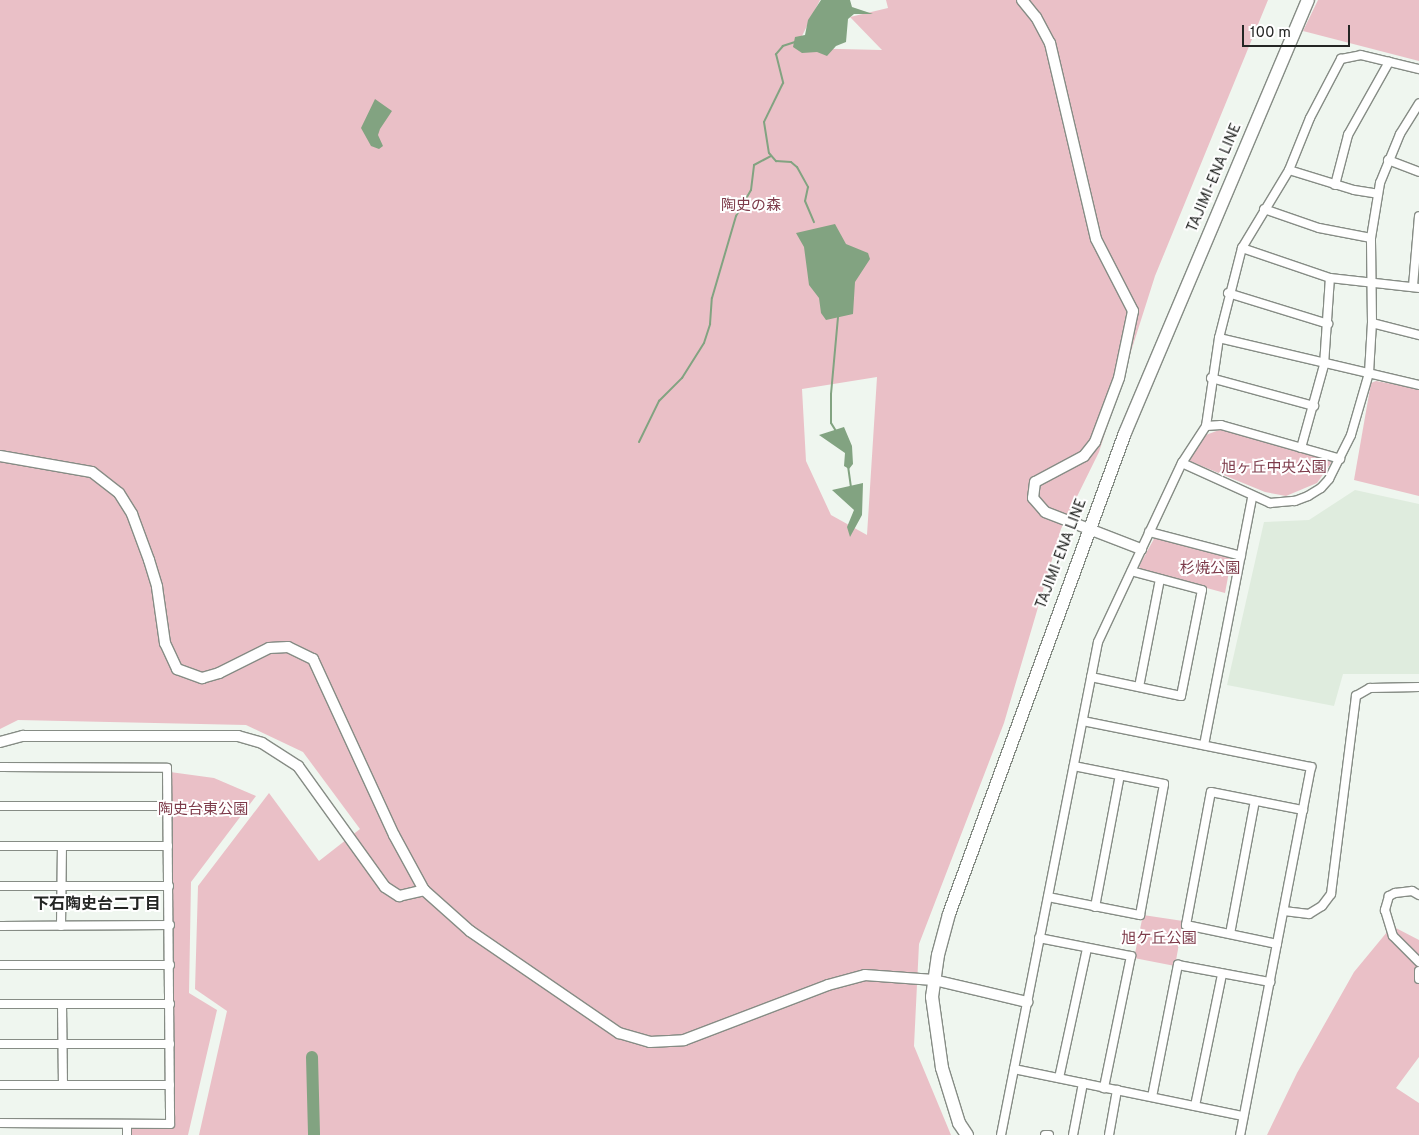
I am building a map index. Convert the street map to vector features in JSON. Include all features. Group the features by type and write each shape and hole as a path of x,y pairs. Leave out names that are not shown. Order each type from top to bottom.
{"main road":[{"name":"TAJIMI-ENA LINE","path":"967,1135 959,1122 942,1068 934,1017 934,980 949,914 1089,530 1168,327 1308,0"}],"street":[{"path":"1022,0 1036,17 1050,43 1096,239 1132,311 1119,378 1096,442 1084,456 1035,482 1032,489 1037,506 1046,512 1140,549"},
{"path":"1001,1135 1098,642 1182,463 1206,426 1211,378 1228,293 1242,248 1289,170 1310,118 1341,60 1356,55 1419,69"},
{"path":"1335,185 1348,135 1389,62"},
{"path":"1182,463 1252,497 1270,503 1285,503 1308,496 1321,488 1340,459 1361,407 1369,373 1372,323 1371,238 1378,194 1388,160 1419,103"},
{"path":"1388,160 1419,172"},
{"path":"1289,170 1335,185 1378,194"},
{"path":"1264,209 1319,228 1371,238"},
{"path":"1242,248 1330,278 1416,287 1419,216"},
{"path":"1301,448 1324,365 1330,278"},
{"path":"1228,293 1328,324"},
{"path":"1372,323 1419,335"},
{"path":"1219,338 1324,365 1419,385"},
{"path":"1211,378 1314,406"},
{"path":"1206,426 1221,425 1340,459"},
{"path":"0,456 92,472 119,493 132,514 158,587 168,657 176,669 202,678 219,673 269,648 288,647 313,659 394,835 424,890 470,931 609,1028 650,1042 684,1040 705,1034 847,978 865,975 934,980 1027,1002"},
{"path":"1204,745 1252,497"},
{"path":"1149,532 1241,556"},
{"path":"1091,677 1181,696 1202,590 1131,571"},
{"path":"1140,687 1160,579"},
{"path":"1284,911 1309,914 1322,906 1331,894 1356,696 1370,688 1419,686"},
{"path":"1083,721 1311,767 1240,1135"},
{"path":"0,742 23,736 238,736 262,743 298,766 385,887 399,896 424,890"},
{"path":"1048,897 1140,915 1164,784 1074,766"},
{"path":"0,767 167,768 170,925 170,1124 0,1123"},
{"path":"1095,906 1120,775"},
{"path":"1278,944 1186,925 1211,792 1304,810"},
{"path":"1230,934 1256,801"},
{"path":"0,806 168,806"},
{"path":"0,846 168,846"},
{"path":"61,926 62,846"},
{"path":"0,886 169,886"},
{"path":"1419,895 1412,891 1395,893 1390,896 1385,910 1393,936 1419,962"},
{"path":"0,926 170,925"},
{"path":"1039,938 1131,956 1104,1088"},
{"path":"1058,1078 1087,948"},
{"path":"0,965 170,965"},
{"path":"1152,1097 1178,966 1270,982"},
{"path":"1419,972 1419,979"},
{"path":"1195,1106 1222,974"},
{"path":"0,1004 170,1004"},
{"path":"62,1004 62,1085"},
{"path":"0,1044 170,1044"},
{"path":"1014,1070 1243,1116"},
{"path":"1073,1135 1083,1083"},
{"path":"0,1085 170,1086"},
{"path":"1109,1135 1118,1090"},
{"path":"126,1124 127,1135"}],"shaded area":[{"path":"821,0 850,0 852,7 873,14 854,14 848,19 846,42 836,46 827,56 817,52 802,53 793,47 795,37 805,35 808,20"},
{"path":"375,99 392,111 380,129 378,135 383,146 379,149 371,146 361,128"},
{"path":"835,224 846,244 868,253 870,259 855,282 853,314 826,320 821,313 819,298 809,285 804,247 796,233"},
{"path":"844,427 852,446 853,464 849,469 844,466 845,453 819,435"},
{"path":"863,483 862,515 850,537 847,527 854,510 832,490"},
{"path":"1355,490 1419,504 1419,674 1343,674 1334,706 1227,685 1264,522 1309,520"}],"green space":[{"name":"陶史の森","path":"0,0 820,0 796,48 882,50 850,17 888,8 886,0 1268,0 1155,276 1099,452 1061,529 1004,723 919,944 914,1046 951,1135 199,1135 227,1011 195,989 198,886 269,793 319,861 360,829 303,752 246,725 18,720 0,729","holes":["877,377 867,535 831,515 806,461 802,389"]},
{"path":"1318,0 1419,0 1419,61 1303,31"},
{"path":"1376,381 1419,389 1419,496 1354,480 1371,383"},
{"name":"旭ヶ丘中央公園","path":"1222,429 1330,459 1331,463 1317,483 1286,496 1265,492 1187,460 1203,436"},
{"name":"杉焼公園","path":"1155,537 1228,556 1231,561 1225,593 1141,570 1139,566"},
{"name":"陶史台東公園","path":"170,772 214,778 256,796 191,882 189,993 217,1010 188,1135 129,1135 129,1127 173,1126"},
{"name":"旭ケ丘公園","path":"1143,915 1183,921 1175,966 1134,958"},
{"path":"1392,926 1419,940 1419,1057 1396,1088 1419,1103 1419,1135 1267,1135 1297,1073 1354,972"}],"waterway":[{"path":"795,42 783,46 776,54 783,83 764,122 769,153 776,161 791,162 797,167 808,187 805,201 814,222"},
{"path":"639,442 659,401 682,378 704,343 710,324 712,298 736,216 751,190 754,165 771,156"},
{"path":"836,431 831,423 831,394 838,317"},
{"path":"848,466 851,488"},
{"path":"312,1057 314,1135"}],"district":[{"name":"下石陶史台二丁目","path":"97,905"}]}
